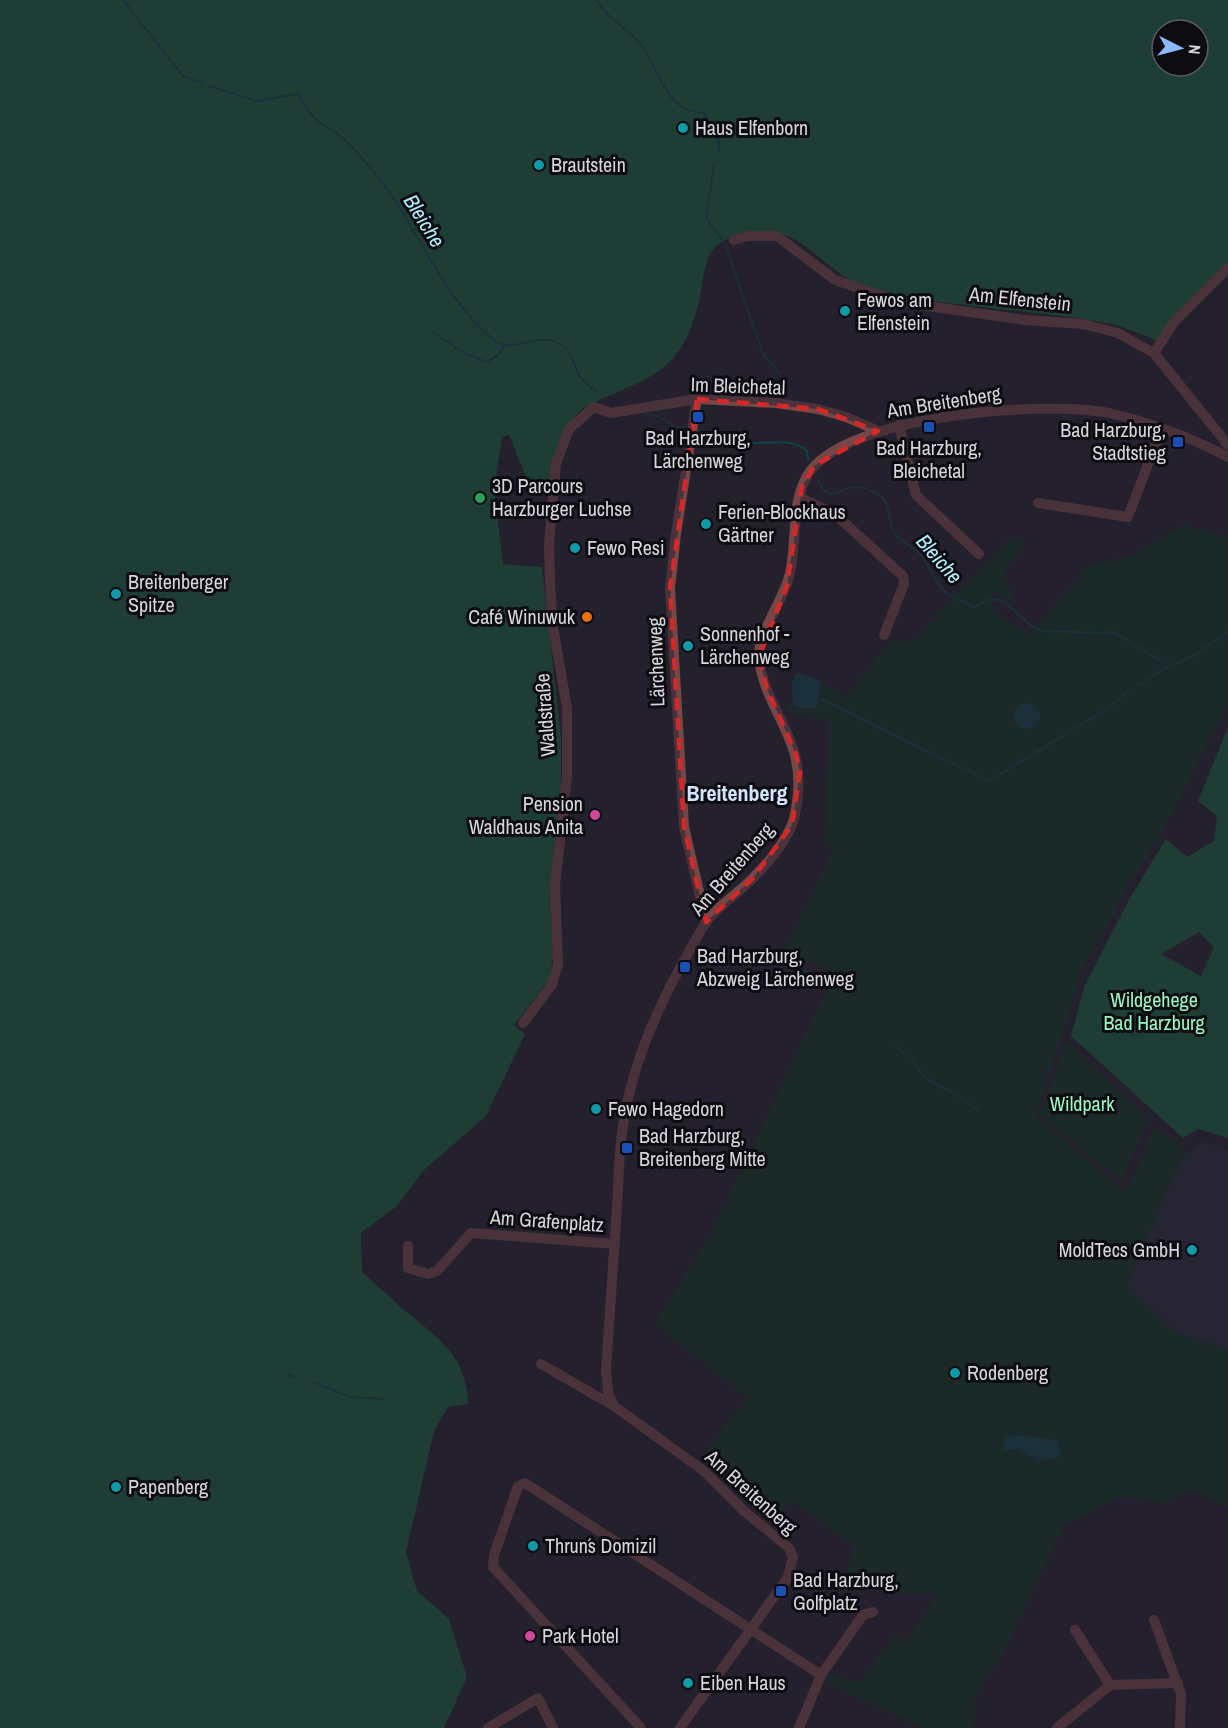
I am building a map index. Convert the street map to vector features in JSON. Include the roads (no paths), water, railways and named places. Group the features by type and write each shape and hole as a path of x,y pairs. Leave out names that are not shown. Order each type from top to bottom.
{"street":[{"name":"Am Elfenstein","path":"734,240 748,236 777,236 835,280 874,295 922,305 1107,328 1154,353 1228,445"},
{"path":"1154,353 1174,322 1228,268"},
{"name":"Im Bleichetal","path":"594,407 611,413 698,399 776,403 818,409 846,417 878,431"},
{"name":"Lärchenweg","path":"698,399 674,544 670,588 684,827 706,922"},
{"name":"Waldstraße","path":"523,1023 552,985 558,964 555,885 567,777 567,708 554,627 550,582 549,544 556,464 569,429 594,407"},
{"name":"Am Breitenberg","path":"614,1406 608,1392 606,1370 621,1142 632,1082 660,1009 706,922 753,878 792,825 799,782 798,763 790,737 767,689 759,657 769,623 787,586 800,497 807,475 815,465 831,454 878,431 899,425 983,411 1076,409 1110,413 1161,430 1228,457"},
{"path":"899,425 916,495 979,554"},
{"path":"1038,503 1128,517 1161,430"},
{"path":"800,497 837,516 903,576 904,584 884,635"},
{"name":"Am Grafenplatz","path":"408,1246 408,1268 428,1274 437,1271 471,1233 615,1244"},
{"name":"Am Breitenberg","path":"542,1364 614,1406 704,1471 744,1511 789,1548 793,1557 788,1577 749,1628 680,1728"},
{"path":"640,1728 493,1567 494,1555 518,1486 525,1483 821,1675"},
{"path":"799,1728 821,1675 863,1615 873,1612"},
{"path":"1154,1620 1181,1694 1180,1728"},
{"path":"1075,1630 1110,1685"},
{"path":"1057,1728 1110,1685 1178,1683"},
{"path":"488,1728 538,1698 553,1728"}],"waterway":[{"name":"Bleiche","path":"123,0 183,76 202,83"},
{"path":"597,0 607,14 637,39 672,98 691,111 704,113 719,141 719,151"},
{"name":"Bleiche","path":"209,86 257,101 297,94 316,119 342,137 379,179 447,286 476,324 502,344 510,345 536,340 554,341 568,351 581,379 597,391"},
{"path":"714,163 706,218 724,242"},
{"path":"726,247 763,354 780,374"},
{"path":"433,332 464,353 487,362 498,355 505,345"},
{"name":"Bleiche","path":"644,413 665,419 675,428 685,427"},
{"name":"Bleiche","path":"698,431 739,443 784,442 800,446 807,451 808,460"},
{"name":"Bleiche","path":"818,479 829,494 856,487 870,490 883,498 894,532 921,555 939,585 953,598 975,607 995,599 1009,606 1034,628 1041,631 1106,633 1112,631 1162,662"},
{"name":"Bleiche","path":"1139,685 1165,668 1190,658 1228,632"},
{"path":"819,698 989,781 1110,707 1129,690"},
{"path":"896,1046 907,1057"},
{"path":"912,1059 917,1069 925,1076 978,1111"},
{"path":"288,1375 294,1377"},
{"path":"313,1382 350,1397 384,1399"}],"place":[{"name":"Haus Elfenborn","path":"683,128"},
{"name":"Brautstein","path":"539,165"},
{"name":"Fewos am Elfenstein","path":"845,311"},
{"name":"Bad Harzburg, Lärchenweg","path":"698,417"},
{"name":"Bad Harzburg, Bleichetal","path":"929,427"},
{"name":"Bad Harzburg, Stadtstieg","path":"1178,442"},
{"name":"3D Parcours Harzburger Luchse","path":"480,498"},
{"name":"Ferien-Blockhaus Gärtner","path":"706,524"},
{"name":"Fewo Resi","path":"575,548"},
{"name":"Breitenberger Spitze","path":"116,594"},
{"name":"Café Winuwuk","path":"587,617"},
{"name":"Sonnenhof - Lärchenweg","path":"688,646"},
{"name":"Pension Waldhaus Anita","path":"595,815"},
{"name":"Bad Harzburg, Abzweig Lärchenweg","path":"685,967"},
{"name":"Fewo Hagedorn","path":"596,1109"},
{"name":"Bad Harzburg, Breitenberg Mitte","path":"627,1148"},
{"name":"MoldTecs GmbH","path":"1192,1250"},
{"name":"Rodenberg","path":"955,1373"},
{"name":"Papenberg","path":"116,1487"},
{"name":"Thrun´s Domizil","path":"533,1546"},
{"name":"Bad Harzburg, Golfplatz","path":"781,1591"},
{"name":"Park Hotel","path":"530,1636"},
{"name":"Eiben Haus","path":"688,1683"}],"district":[{"name":"Breitenberg","path":"737,793"}],"park label":[{"name":"Wildgehege Bad Harzburg","path":"1154,1012"},
{"name":"Wildpark","path":"1082,1104"}]}
